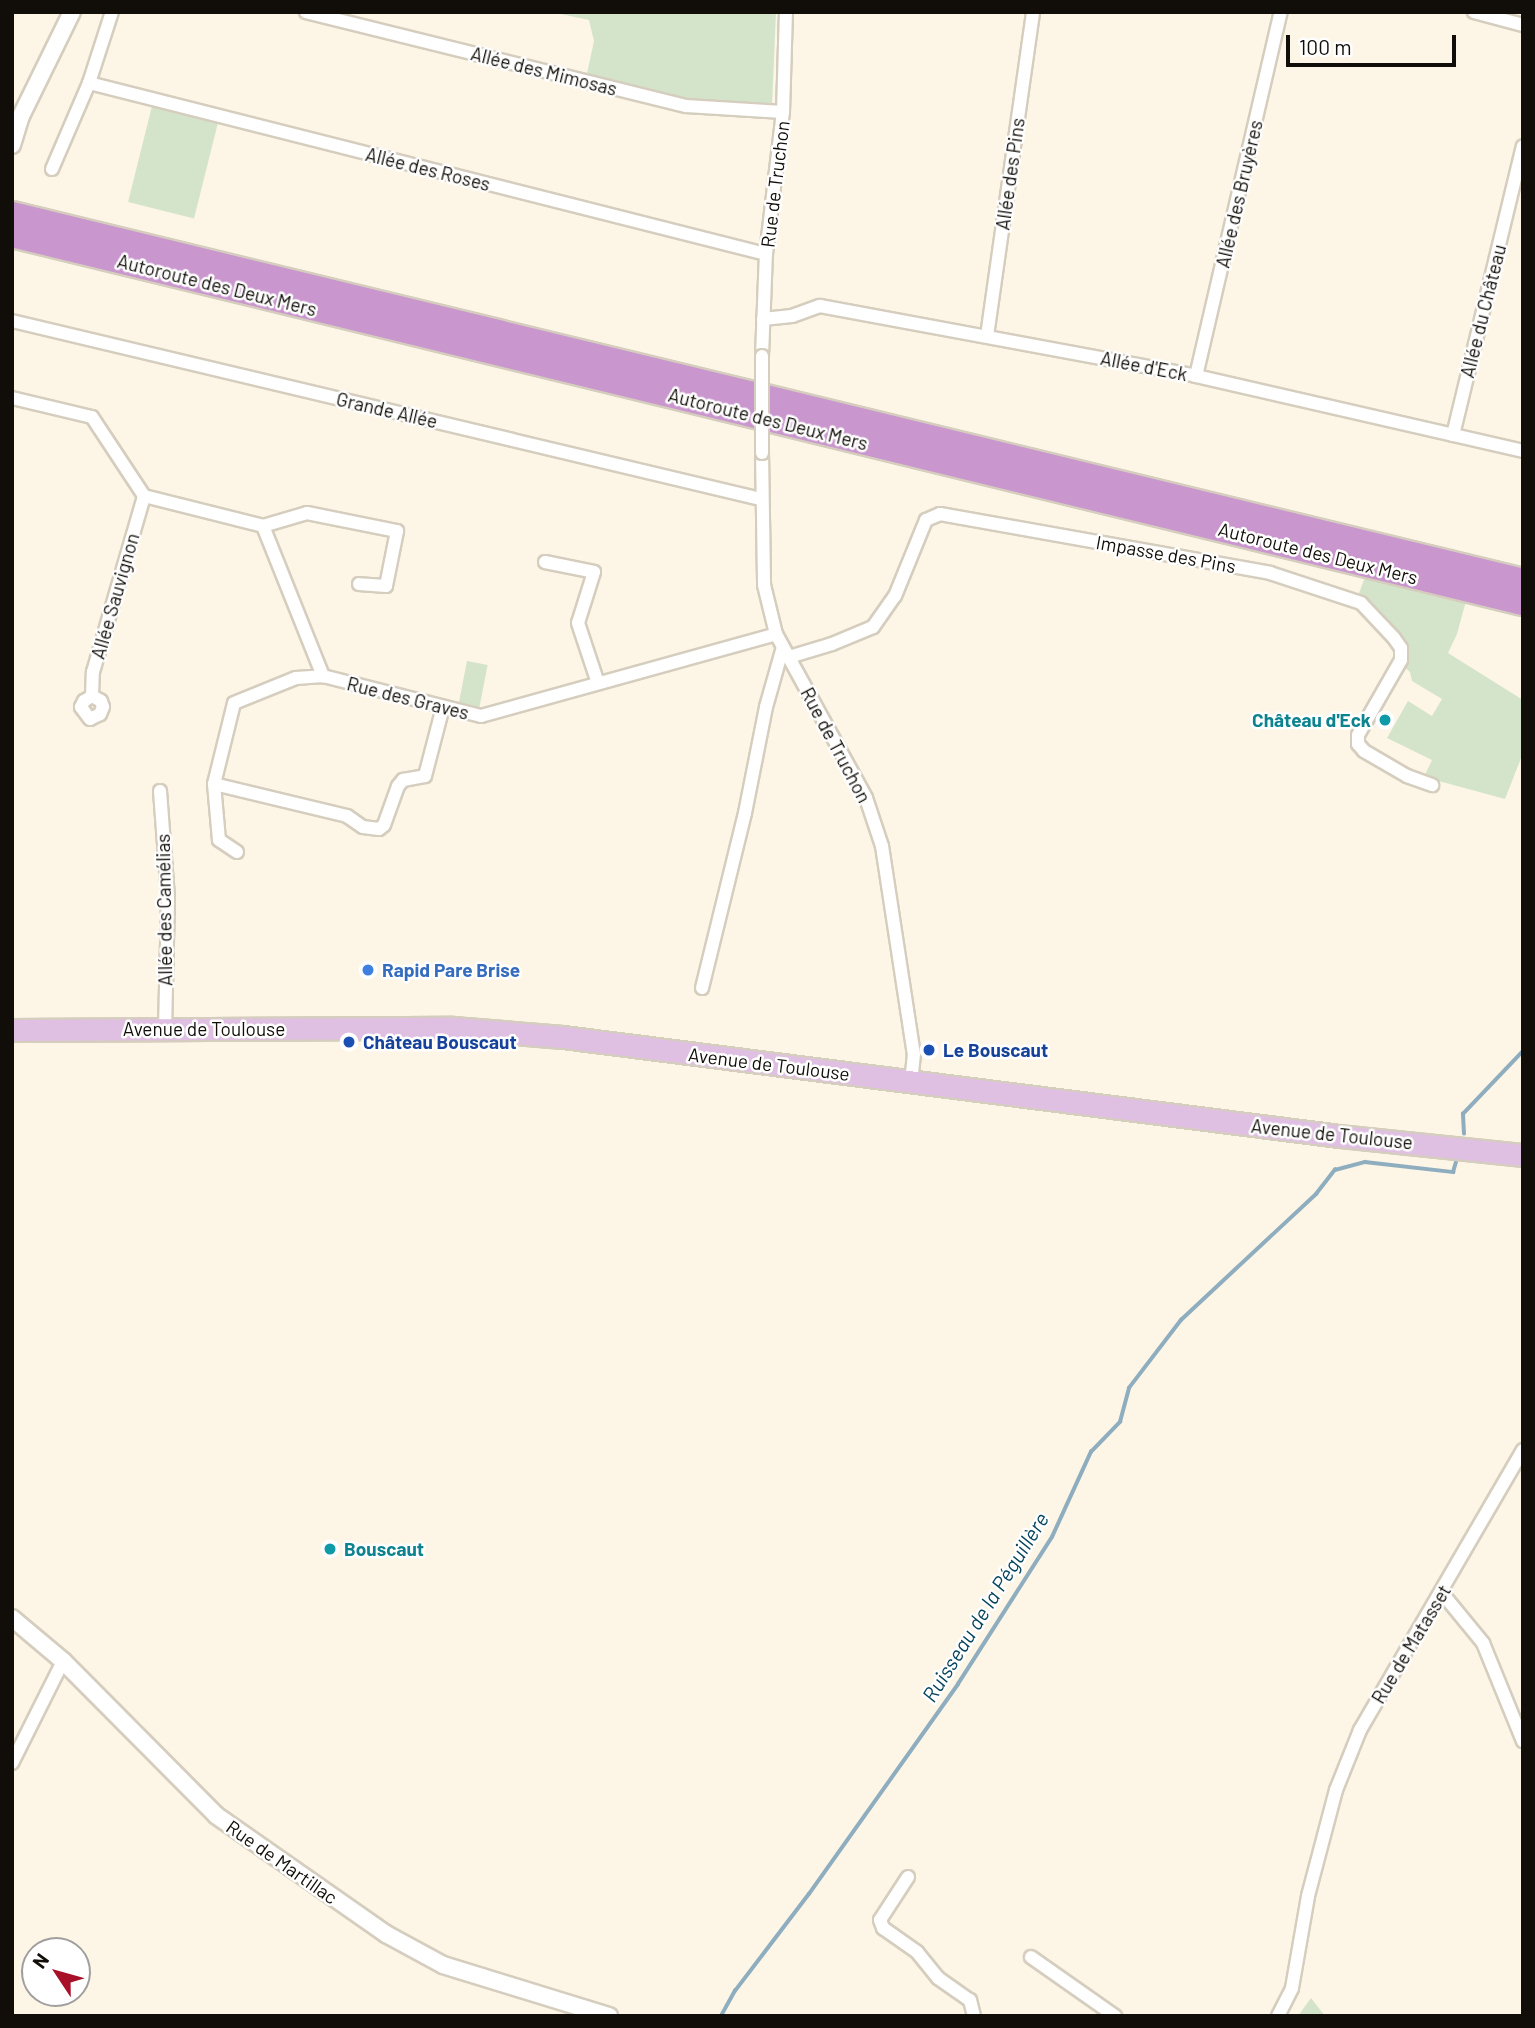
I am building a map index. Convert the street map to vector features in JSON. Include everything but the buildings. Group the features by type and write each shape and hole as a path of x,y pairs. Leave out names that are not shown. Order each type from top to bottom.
{"highway":[{"name":"Autoroute des Deux Mers","path":"12,214 1523,581"},
{"name":"Autoroute des Deux Mers","path":"12,235 1523,603"}],"main road":[{"name":"Avenue de Toulouse","path":"12,1030 466,1029 563,1037 779,1062 911,1082 1339,1136 1523,1155"}],"street":[{"path":"12,145 20,116 72,12"},
{"path":"52,169 89,83 112,12"},
{"name":"Allée des Mimosas","path":"306,12 686,106 783,112"},
{"name":"Rue de Truchon","path":"786,12 783,112 766,254 763,319 761,499 764,585 776,634 866,798 882,846 914,1054 911,1082"},
{"name":"Allée des Pins","path":"987,336 1033,12"},
{"name":"Allée des Bruyères","path":"1196,376 1281,12"},
{"path":"1474,12 1523,24"},
{"name":"Allée des Roses","path":"89,83 766,254"},
{"name":"Allée du Château","path":"1453,435 1523,146"},
{"name":"Allée d'Eck","path":"763,319 792,316 820,306 1196,376 1523,451"},
{"name":"Grande Allée","path":"12,321 761,499"},
{"path":"12,398 92,417 144,496 263,526 307,513 397,531 386,586 359,584"},
{"name":"Allée Sauvignon","path":"92,696 93,672 144,496"},
{"name":"Impasse des Pins","path":"786,652 832,644 873,627 895,596 926,520 940,514 1270,573 1361,603 1395,638 1401,648 1401,660 1358,735 1357,744 1408,776 1432,785"},
{"name":"Rue des Graves","path":"263,526 323,676 481,716 776,634"},
{"path":"545,562 594,572 578,623 598,684"},
{"path":"702,988 745,813 766,707 786,652"},
{"path":"237,852 219,840 214,784 234,703 296,678 323,676"},
{"path":"214,784 347,816 363,827 379,829 384,825 398,786 403,780 425,776 443,707"},
{"name":"Allée des Camélias","path":"160,791 168,898 165,1028"},
{"name":"Rue de Matasset","path":"1278,2016 1292,1988 1308,1895 1336,1790 1360,1730 1523,1450"},
{"path":"1442,1593 1483,1643 1523,1741"},
{"name":"Rue de Martillac","path":"12,1618 63,1661 217,1816 386,1934 443,1965 609,2016"},
{"path":"12,1763 63,1661"},
{"path":"908,1877 880,1920 883,1928 917,1952 938,1978 970,2000 974,2016"},
{"path":"1031,1957 1115,2016"}],"green space":[{"path":"551,12 776,12 772,106 684,102 586,78 594,41 589,20"},
{"path":"152,106 218,122 194,219 128,202"},
{"path":"1365,577 1466,601 1457,634 1448,653 1523,700 1523,753 1505,799 1424,777 1432,760 1387,738 1408,701 1432,716 1442,699 1412,681 1410,672 1402,665 1407,645 1358,596"},
{"path":"467,661 488,665 479,710 458,706"},
{"path":"1311,1998 1325,2016 1298,2016"}],"waterway":[{"name":"Ruisseau de la Péguillère","path":"1464,1134 1463,1114 1523,1051"},
{"name":"Ruisseau de la Péguillère","path":"721,2016 735,1991 809,1894 958,1684 1052,1537 1091,1452 1120,1422 1129,1388 1181,1320 1316,1194 1335,1170 1365,1162 1453,1172 1456,1162"}],"place":[{"name":"Château d'Eck","path":"1385,720"},
{"name":"Rapid Pare Brise","path":"368,970"},
{"name":"Château Bouscaut","path":"349,1042"},
{"name":"Le Bouscaut","path":"929,1050"},
{"name":"Bouscaut","path":"330,1549"}]}
